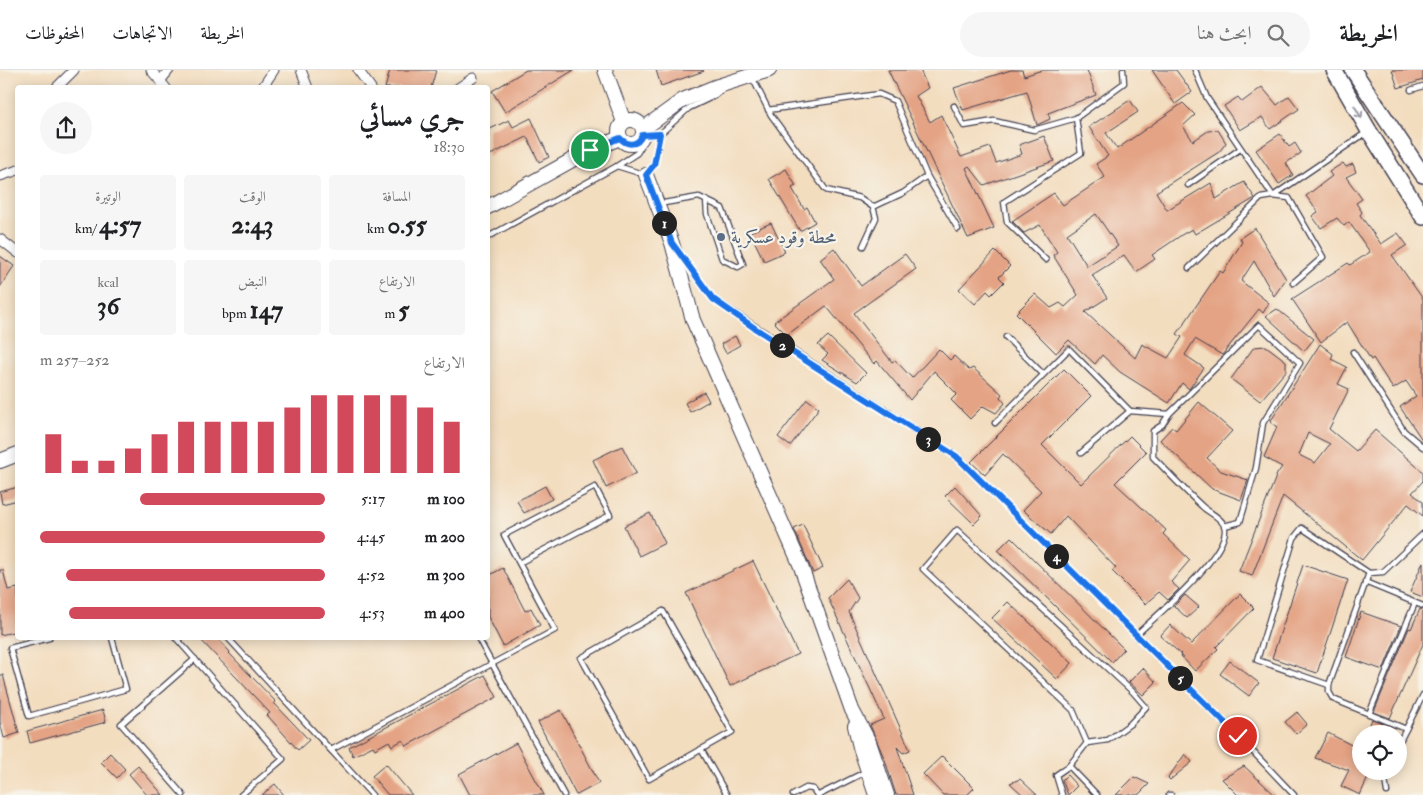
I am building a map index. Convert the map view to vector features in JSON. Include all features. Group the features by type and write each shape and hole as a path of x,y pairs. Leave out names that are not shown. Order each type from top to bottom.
{"main road":[{"path":"1334,70 1368,131 1423,217"},
{"path":"1353,70 1423,175"}],"street":[{"path":"59,85 74,70"},
{"path":"151,70 163,84 169,70"},
{"path":"264,85 274,70"},
{"path":"301,70 307,85"},
{"path":"358,70 369,85"},
{"path":"605,70 638,128"},
{"path":"614,70 638,128 637,142 632,144 625,143 620,138 618,131 620,126 638,128 663,116 683,100 730,82 769,70"},
{"path":"462,85 473,78"},
{"path":"490,206 590,150 620,138"},
{"path":"0,176 15,171"},
{"path":"646,175 672,243 693,320 800,564 852,710 860,746 876,795"},
{"path":"0,239 15,251"},
{"path":"0,461 15,455"},
{"path":"852,710 869,742 887,795"}],"lane":[{"path":"954,106 964,126 994,121 1034,130 1076,118 1124,83 1123,70"},
{"path":"1195,70 1207,98 1273,196"},
{"path":"751,76 768,110 826,190 860,198 873,207 876,218 863,246"},
{"path":"617,166 646,175 654,165 660,134 689,108 714,96 730,82"},
{"path":"1411,90 1423,86"},
{"path":"768,110 879,94 895,101 927,176 958,229"},
{"path":"1046,260 1007,222 1004,202 1082,153 1076,118"},
{"path":"490,236 637,153 638,128 660,134"},
{"path":"1273,196 1368,131"},
{"path":"1188,185 1240,149"},
{"path":"873,207 902,193 927,176"},
{"path":"1189,268 1261,198 1273,196 1289,198 1323,257 1293,283"},
{"path":"657,204 699,197 706,200 722,208 743,264 738,267 722,259 707,214 706,200"},
{"path":"672,243 713,299 756,329 956,456 1238,736 1294,795"},
{"path":"1136,635 1197,579 1225,538 1224,526 1153,456 1153,431 1162,425 1169,414 1259,325 1300,363 1263,423 1256,468 1240,522 1224,526"},
{"path":"1006,337 1043,374"},
{"path":"996,423 1069,350 1130,411 1169,414"},
{"path":"1353,352 1404,431 1423,448"},
{"path":"1081,453 1130,411"},
{"path":"331,750 555,630 519,564 504,535 595,486 610,515 519,564"},
{"path":"1328,685 1257,660 1294,538 1302,528 1369,573 1383,572 1423,534"},
{"path":"1062,795 1056,774 1069,766 1087,744 1108,740 1130,724 1146,707 957,530 923,569 1073,710 1087,744"},
{"path":"1369,573 1328,685 1329,692 1333,698 1396,725"},
{"path":"1365,582 1423,606"},
{"path":"1369,714 1415,603"},
{"path":"663,611 732,732 701,749 649,779 581,658 663,611"},
{"path":"41,640 10,648 29,716 126,689 113,640"},
{"path":"178,640 282,759 241,795"},
{"path":"230,640 372,795"},
{"path":"479,640 564,795"},
{"path":"183,795 121,724 195,659"},
{"path":"1407,727 1423,694"},
{"path":"701,749 727,795"},
{"path":"1069,766 1097,795"},
{"path":"793,795 806,788 813,789 818,795 830,792 868,771"},
{"path":"1385,780 1387,792"}],"building":[{"path":"390,70 436,70 432,85 386,85"},
{"path":"526,70 574,70 505,112 492,91"},
{"path":"656,70 703,70 704,71 661,86"},
{"path":"888,70 920,70 928,88 916,96 930,122 941,115 961,157 990,147 996,163 1022,154 1019,145 1044,136 1054,161 984,185 969,166 966,168 994,228 968,238"},
{"path":"1011,70 1022,70 1024,76 1042,70 1087,70 1096,95 1048,113 1050,119 1037,125 1027,91 963,110 954,88"},
{"path":"1152,70 1176,70 1192,92 1175,104"},
{"path":"1392,70 1423,70 1423,80 1398,88"},
{"path":"1262,87 1277,105 1289,96 1299,109 1270,129 1262,117 1240,130 1224,106 1238,97 1242,102"},
{"path":"1130,100 1138,112 1106,133 1117,149 1183,103 1195,115 1183,126 1193,141 1208,131 1218,130 1226,143 1219,152 1156,192 1167,210 1211,183 1216,199 1244,182 1255,198 1195,234 1192,229 1183,234 1152,255 1155,259 1136,272 1124,255 1092,275 1107,298 1085,312 1135,358 1142,344 1168,358 1182,337 1177,334 1220,271 1223,273 1242,242 1240,238 1255,228 1286,279 1274,296 1254,261 1241,281 1269,303 1263,313 1259,309 1222,355 1195,339 1185,355 1204,368 1189,389 1182,383 1169,403 1120,372 1102,355 1095,364 1069,340 1056,353 1016,313 1035,294 1051,308 1060,303 1065,307 1078,295 1053,255 1057,252 1040,225 1024,233 1012,221 1054,193 1063,205 1105,177 1096,164 1108,156 1089,127","holes":["1096,214 1118,246 1087,266 1067,234"]},
{"path":"531,118 549,157 539,162 527,137 490,155 490,129 509,120 513,127"},
{"path":"1280,134 1289,147 1295,143 1301,153 1286,163 1293,175 1279,184 1256,150"},
{"path":"1343,163 1346,167 1353,164 1356,172 1346,177 1362,199 1356,203 1362,212 1360,215 1381,244 1398,233 1407,245 1392,255 1423,299 1423,441 1400,407 1416,396 1406,381 1393,389 1373,358 1371,360 1347,322 1321,342 1292,299 1348,263 1350,265 1370,252 1349,222 1344,226 1337,218 1321,228 1312,216 1318,212 1306,196 1332,176 1329,172"},
{"path":"786,169 796,186 792,188 804,209 807,207 815,222 800,231 769,179"},
{"path":"771,223 785,252 764,261 750,232"},
{"path":"834,248 861,286 905,254 916,269 854,313 892,362 895,360 912,378 939,349 950,360 954,356 969,370 973,368 1002,394 1000,397 1005,403 996,413 983,406 970,419 951,400 957,394 934,371 910,400 877,361 874,364 826,306 787,335 774,322 834,279 820,259"},
{"path":"995,251 1010,266 999,277 1004,282 991,295 987,291 975,304 959,289"},
{"path":"0,256 14,266 0,287"},
{"path":"1277,309 1314,339 1304,351 1266,316"},
{"path":"735,336 740,345 726,353 721,344"},
{"path":"828,336 866,373 857,382 822,360 828,354 818,345"},
{"path":"1320,344 1333,354 1331,359 1347,367 1338,384 1349,389 1329,429 1356,451 1375,430 1423,472 1423,481 1412,493 1423,502 1423,516 1408,504 1362,560 1283,496 1252,576 1239,571 1277,474 1282,467 1264,457 1277,427 1270,422","holes":["1308,433 1330,444 1315,463 1299,455"]},
{"path":"1266,346 1286,361 1286,371 1260,401 1231,379 1254,347"},
{"path":"1064,369 1091,396 1042,445 1081,484 1130,436 1146,452 1115,483 1166,530 1163,534 1190,560 1171,582 1179,589 1168,600 1159,592 1145,604 1112,571 1116,568 1066,516 1051,534 1023,510 1041,491 1003,454 985,475 971,462"},
{"path":"704,392 709,401 690,412 685,403"},
{"path":"807,399 819,408 790,446 778,437"},
{"path":"1199,402 1232,431 1207,458 1221,471 1248,480 1241,500 1212,489 1160,440 1172,427 1176,430"},
{"path":"622,446 636,473 606,488 593,460"},
{"path":"545,486 552,499 524,513 517,501"},
{"path":"955,486 982,516 974,524 945,496"},
{"path":"15,488 15,501 2,504 0,492"},
{"path":"650,513 665,543 639,556 624,526"},
{"path":"803,525 823,568 813,573 794,529"},
{"path":"1011,537 1124,649 1112,662 998,550"},
{"path":"753,561 798,654 730,686 686,593"},
{"path":"1423,562 1423,597 1410,592"},
{"path":"1303,565 1348,580 1317,673 1272,658"},
{"path":"503,568 525,611 531,608 540,625 503,646 490,621 490,575"},
{"path":"0,570 3,570 8,590 15,589 15,632 0,635"},
{"path":"847,579 858,598 849,612 910,750 903,753 897,747 913,795 896,795 885,760 870,725 884,719 828,598"},
{"path":"1240,594 1254,608 1216,647 1218,649 1195,671 1181,654 1160,636 1170,625 1191,644"},
{"path":"1185,595 1199,607 1187,618 1174,606"},
{"path":"1008,602 1072,663 1057,679 992,618"},
{"path":"1420,609 1423,610 1423,644 1390,718 1374,712 1409,628 1411,629"},
{"path":"1361,612 1401,626 1383,670 1346,657"},
{"path":"201,640 219,640 309,740 298,750 267,715 270,713"},
{"path":"1230,661 1259,683 1249,696 1220,674"},
{"path":"1143,668 1156,682 1143,695 1129,682"},
{"path":"0,675 3,675 19,733 4,738 0,722"},
{"path":"485,675 497,697 406,746 403,740 392,746 389,741 375,749 373,746 353,756 349,747"},
{"path":"103,710 106,722 30,743 27,731"},
{"path":"561,710 599,783 577,795 538,722"},
{"path":"1297,712 1307,724 1296,734 1285,722"},
{"path":"1372,719 1387,725 1370,725"},
{"path":"1328,733 1352,745 1352,780 1367,780 1360,795 1341,786 1349,770 1315,758"},
{"path":"516,743 544,795 470,795 459,774"},
{"path":"110,753 125,769 117,778 101,762"},
{"path":"1185,754 1192,762 1170,780 1168,778"},
{"path":"942,756 974,788 967,795 943,795 923,774"},
{"path":"386,764 412,795 388,795 372,776"},
{"path":"138,766 163,795 147,795 129,774"},
{"path":"1244,766 1275,795 1238,795 1222,779"},
{"path":"1067,775 1077,786 1068,795 1062,780"},
{"path":"1134,777 1149,784 1138,795 1116,795"},
{"path":"1020,779 1037,795 1023,795 1010,783"},
{"path":"275,784 284,795 262,795"}],"place":[{"name":"محطة وقود عسكرية","path":"721,237"}],"route":[{"path":"590,150 620,138 625,143 632,144 641,139 642,135 660,134 654,165 646,175 672,243 713,299 756,329 956,456 1238,736"}]}
